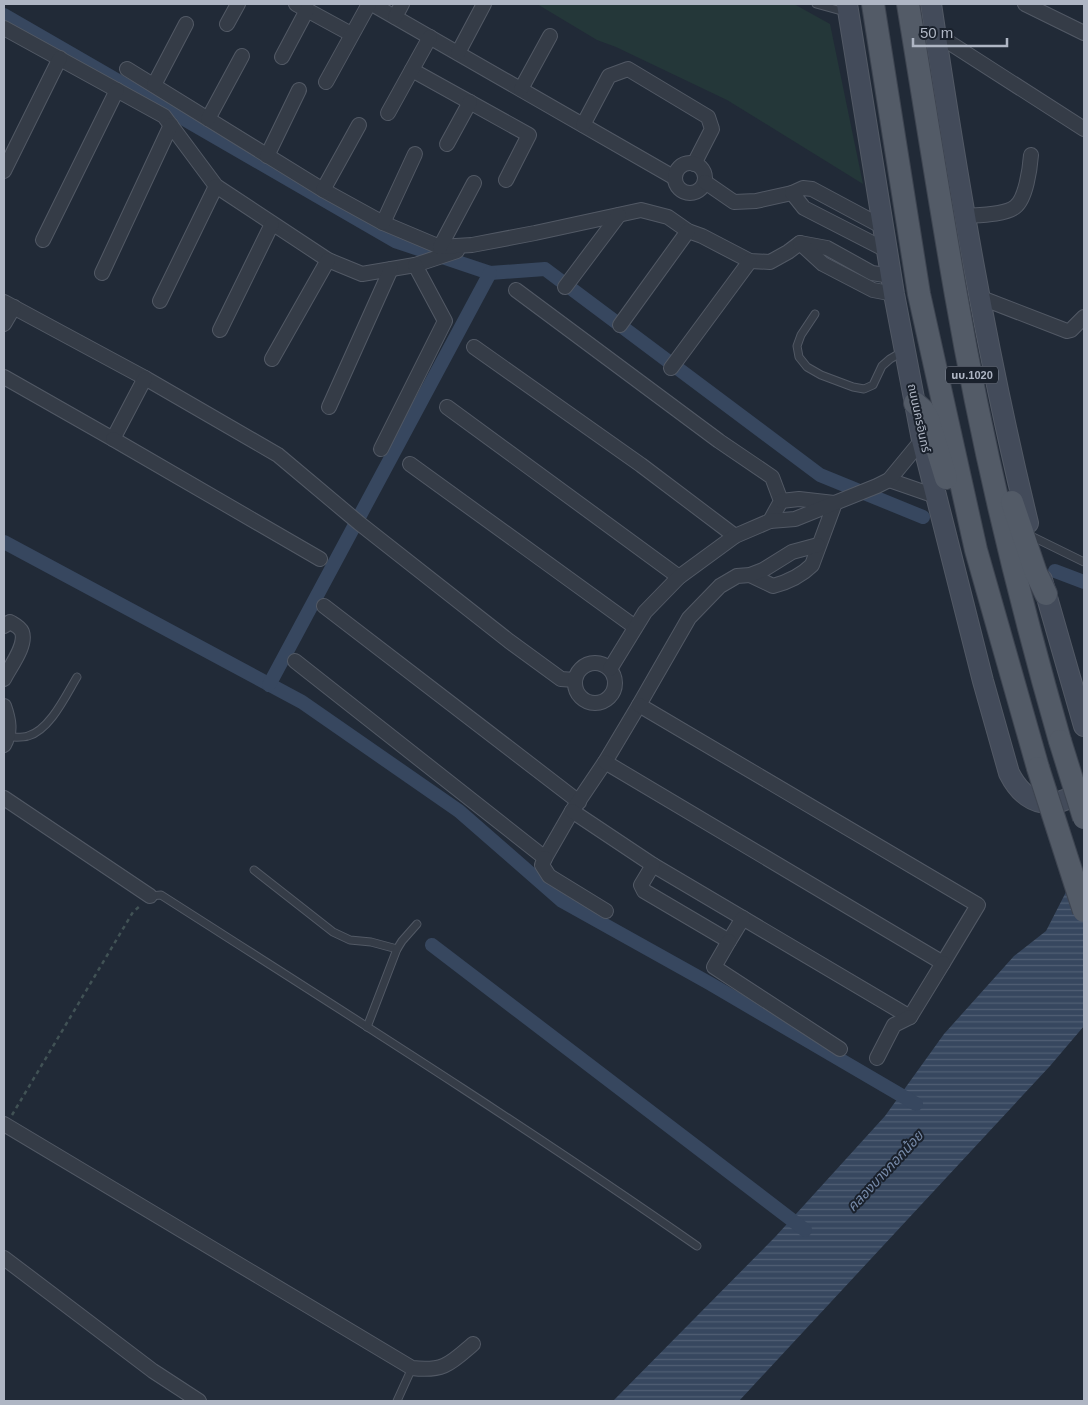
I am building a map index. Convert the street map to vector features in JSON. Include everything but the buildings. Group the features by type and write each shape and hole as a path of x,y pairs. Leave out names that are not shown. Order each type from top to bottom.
{"main road":[{"name":"นบ.1020","path":"873,4 919,294 976,550 1038,768 1084,911"},
{"name":"นบ.1020","path":"908,4 956,297 987,447 1015,573 1038,664 1084,818"},
{"name":"นบ.1020","path":"931,4 979,297 1016,472 1046,594 1084,726"},
{"name":"ถนนนครอินทร์","path":"848,8 886,250 922,440 938,497 983,681 1009,773 1015,786 1021,792 1034,800 1045,803 1060,803 1073,797 1084,787"},
{"path":"915,403 923,410 928,419 958,520 966,537 976,550"},
{"path":"987,447 1009,493 1036,574 1046,594"}],"street":[{"path":"227,24 238,4"},
{"path":"326,82 370,4 675,178"},
{"path":"395,17 402,4"},
{"path":"458,53 484,4"},
{"path":"1025,4 1084,33"},
{"path":"282,57 301,7 352,34"},
{"path":"154,85 186,24"},
{"path":"4,28 164,116 216,186 328,260 362,274 415,265 472,245 641,210 668,217 688,231 702,236 750,261 770,262 800,243 823,264 873,290 892,285"},
{"path":"936,34 1084,129"},
{"path":"521,90 550,36"},
{"path":"388,113 430,37"},
{"path":"208,119 242,56"},
{"path":"4,171 60,58"},
{"path":"127,69 323,190 384,223 440,247 472,245"},
{"path":"412,70 529,134 506,180"},
{"path":"583,125 609,76 628,70 708,116 712,129 694,164"},
{"path":"43,240 117,90"},
{"path":"267,156 299,90"},
{"path":"447,144 470,102"},
{"path":"102,273 171,125"},
{"path":"323,190 359,125"},
{"path":"384,223 415,154"},
{"path":"965,216 1001,212 1016,207 1023,195 1031,156"},
{"path":"694,164 702,169 705,182 700,190 686,193 678,187 675,178 681,166 694,164"},
{"path":"440,247 474,182"},
{"path":"705,182 734,202 756,201 792,193 803,188 812,189 883,227"},
{"path":"160,300 216,186"},
{"path":"792,193 804,208 886,250"},
{"path":"565,287 619,215"},
{"path":"220,330 272,224"},
{"path":"620,325 688,231"},
{"path":"272,359 328,260"},
{"path":"671,368 750,261"},
{"path":"382,449 445,321 415,265"},
{"path":"330,407 391,269"},
{"path":"516,290 712,436 772,477 780,501 770,521"},
{"path":"979,297 1067,331 1071,330 1084,317"},
{"path":"4,324 9,305 146,378 278,455 374,534 509,640 561,679 575,680"},
{"path":"474,347 641,465 735,536"},
{"path":"4,377 320,559"},
{"path":"113,439 146,378"},
{"path":"447,407 679,577"},
{"path":"610,669 645,612 679,577 735,536 770,521 795,519 889,480 922,440"},
{"path":"410,464 635,627"},
{"path":"889,480 938,497"},
{"path":"780,501 799,499 835,503"},
{"path":"750,575 773,586 791,580 806,571 812,565 835,503"},
{"path":"606,911 549,876 542,865 545,858 605,762 692,614 720,586 738,576 750,575 763,570 792,552 818,545"},
{"path":"324,606 576,807 653,865 910,1017"},
{"path":"4,626 10,622 19,628 23,639 18,654 4,680"},
{"path":"295,661 545,858"},
{"path":"592,663 601,664 610,669 614,677 615,686 612,694 606,700 597,703 588,702 580,697 576,689 575,680 583,667 592,663"},
{"path":"639,705 978,906 910,1017 894,1024 876,1058"},
{"path":"4,706 8,716 9,727 6,741"},
{"path":"605,762 943,963"},
{"path":"4,798 150,896"},
{"path":"653,865 642,882 642,889 729,941"},
{"path":"743,918 714,966 840,1049"},
{"path":"5,1125 412,1368 427,1370 442,1368 473,1344"},
{"path":"4,1258 153,1371 199,1401"}],"lane":[{"path":"816,4 848,8"},
{"path":"815,314 801,335 797,346 799,357 806,367 821,375 864,389 873,385 882,366 890,358 904,350"},
{"path":"1032,536 1084,562"},
{"path":"6,741 27,737 36,733 44,726 52,717 77,677"},
{"path":"254,870 333,932 350,940 371,942 397,949"},
{"path":"150,896 161,895 368,1027 596,1175 697,1246"},
{"path":"368,1027 397,949 416,924"},
{"path":"397,1401 412,1368"}],"path":[{"path":"5,1125 133,912 150,896"}],"shaded area":[{"path":"537,4 794,4 830,24 863,184 727,100 616,47 597,40"}],"water":[{"name":"คลองบางกอกน้อย","path":"1084,870 1084,1026 1050,1066 739,1401 613,1401 776,1236 885,1116 944,1034 1014,956 1046,931 1066,892"}],"waterway":[{"path":"4,15 395,241 490,273 545,269 820,475 923,517"},
{"path":"269,685 490,273"},
{"path":"4,542 302,702 459,811 562,901 709,983 916,1104"},
{"path":"1055,571 1084,582"},
{"path":"432,945 805,1230"}]}
